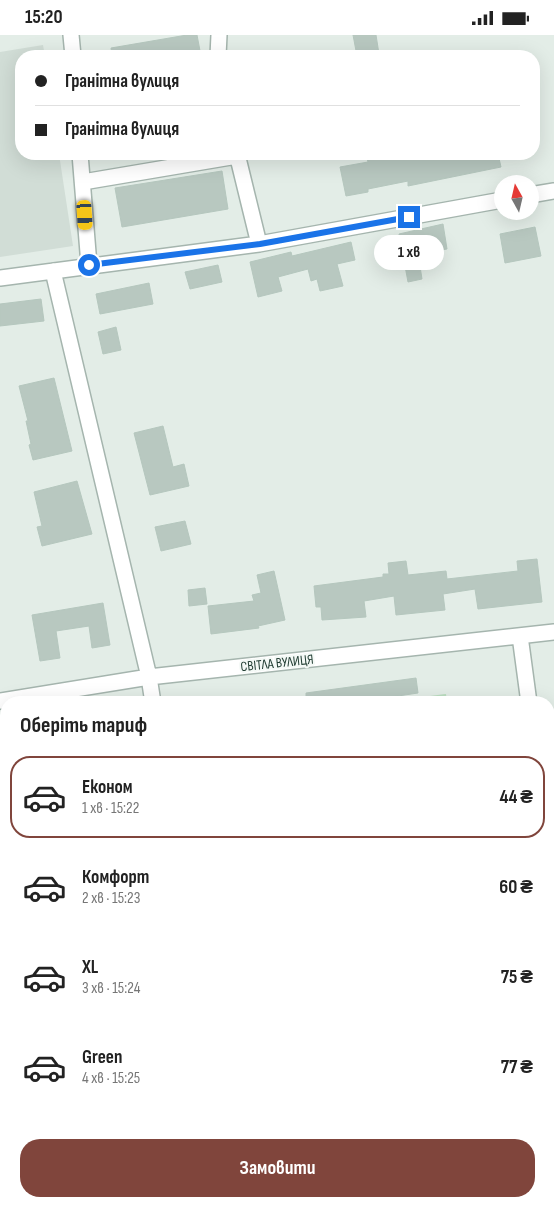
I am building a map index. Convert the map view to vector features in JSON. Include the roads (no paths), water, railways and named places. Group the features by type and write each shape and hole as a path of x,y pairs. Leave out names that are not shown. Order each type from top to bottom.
{"street":[{"path":"71,35 72,50"},
{"path":"218,50 219,35"},
{"path":"81,160 89,265"},
{"path":"83,182 208,160"},
{"path":"238,160 260,244"},
{"path":"539,194 554,191"},
{"path":"0,278 260,244 494,201"},
{"path":"53,271 149,677 151,696"},
{"name":"СВІТЛА ВУЛИЦЯ","path":"31,696 149,677 554,632"},
{"path":"520,636 528,696"}]}
